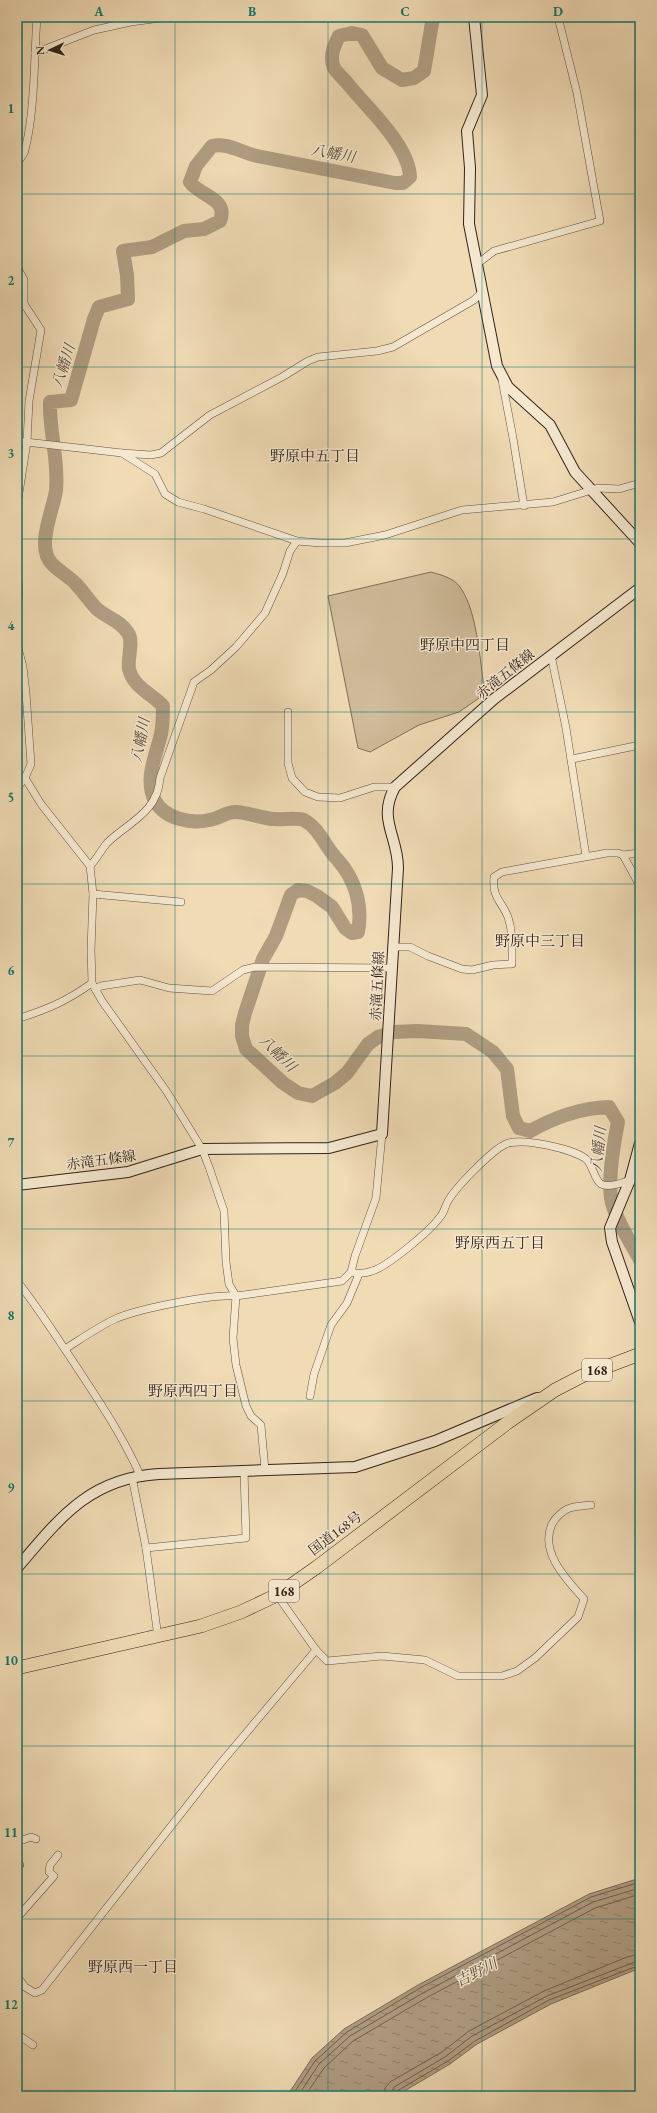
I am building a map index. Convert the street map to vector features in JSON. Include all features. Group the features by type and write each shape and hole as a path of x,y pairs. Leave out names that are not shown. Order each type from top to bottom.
{"highway":[{"name":"国道168号","path":"17,1668 201,1626 241,1612 277,1595 317,1567 507,1423 555,1390 582,1376 640,1354"}],"street":[{"path":"17,163 25,152 37,17"},
{"path":"35,53 94,30 131,22 168,17"},
{"path":"474,17 482,95 467,131 470,168 469,224 513,438 524,506"},
{"path":"477,264 494,251 600,221 577,93 558,17"},
{"path":"17,267 24,280 24,304 41,330 29,401 27,442 17,506"},
{"path":"17,440 46,445 67,446 122,453 151,455 161,454 210,416 282,377 308,361 318,357 377,351 393,347 474,300 482,292"},
{"path":"500,374 513,392 550,424 576,472 591,491 640,543"},
{"path":"122,453 155,474 165,494 169,498 298,541 345,543 385,535 462,510 524,506 553,502 598,488 619,489 640,483"},
{"path":"90,866 99,856 105,845 123,828 142,815 159,791 160,778 194,682 211,670 236,647 265,613 283,574 293,545 298,541"},
{"path":"17,562 19,591 17,610"},
{"name":"赤滝五條線","path":"17,1184 128,1172 202,1149 329,1148 382,1134 398,856 387,820 387,806 395,787 494,699 640,588"},
{"path":"17,644 23,667 27,700 30,764 25,778 17,788"},
{"path":"551,655 572,759 586,856"},
{"path":"288,712 288,763 292,778 305,792 318,797 340,798 374,787 395,787"},
{"path":"572,759 640,745"},
{"path":"25,778 41,804 90,866 93,894 91,950 93,986 167,1092 202,1149 224,1211 229,1284 236,1296 233,1338 236,1365 246,1406 251,1416 261,1425 265,1470"},
{"path":"393,947 410,947 462,969 472,970 493,965 512,964 512,936 508,917 493,890 494,877 502,872 586,856 618,852 623,855 640,886"},
{"path":"623,855 640,853"},
{"path":"93,894 181,902"},
{"path":"17,1018 48,1009 93,986 140,980 169,988 212,991 243,970 255,967 392,968"},
{"path":"65,1349 116,1318 221,1295 236,1296 342,1281 351,1272 355,1256 376,1198 382,1134"},
{"path":"351,1272 359,1274 373,1271 414,1243 441,1216 448,1200 489,1155 507,1143 529,1142 581,1155 588,1161 599,1182 622,1188"},
{"path":"640,1143 637,1164 630,1180 622,1188 613,1223 610,1228 612,1242 640,1322"},
{"path":"310,1396 314,1374 331,1325 347,1303 359,1274"},
{"path":"17,1281 65,1349 110,1418 129,1451 136,1476 158,1637"},
{"path":"17,1568 70,1508 91,1493 136,1476 244,1470 355,1467 435,1441 555,1390"},
{"path":"146,1548 246,1538 244,1470"},
{"path":"277,1595 316,1650 327,1661 382,1656 425,1660 458,1676 502,1676 517,1671 535,1658 578,1617 584,1599 564,1577 550,1552 548,1532 555,1519 569,1508 591,1506"},
{"path":"17,1976 25,1987 35,1993 42,1990 210,1776 316,1650"},
{"path":"17,1842 31,1836 36,1839"},
{"path":"17,1918 54,1876 49,1872 50,1865 58,1855"},
{"path":"17,1860 20,1865 17,1868"},
{"path":"17,2034 33,2045"}],"shaded area":[{"path":"431,572 454,581 460,587 466,598 475,624 485,694 459,712 419,725 370,752 358,748 328,596"}],"water":[{"name":"吉野川","path":"640,1878 640,1968 551,2004 477,2044 450,2064 396,2096 287,2096 312,2058 344,2029 418,1985 589,1894"}],"waterway":[{"name":"八幡川","path":"433,17 424,71 414,78 402,80 382,68 362,35 352,33 339,36 333,51 332,59 335,70 386,128 403,152 408,165 410,177 403,183 395,183 252,155 223,145 212,146 196,166 190,182 194,187 217,202 222,213 220,221 204,229 184,231 152,247 123,251 127,275 128,299 99,307 94,319 71,400 50,402 57,479 55,498 45,538 45,548 47,556 52,564 75,583 97,609 121,625 128,633 130,637 129,669 131,675 134,681 143,690 163,706 162,731 151,776 152,793 159,807 165,812 179,819 194,821 212,819 235,812 270,819 304,820 318,833 349,875 353,884 358,902 358,932 352,933 345,928 332,907 317,896 307,891 298,890 291,895 276,936 263,959 245,1013 242,1025 242,1036 246,1049 283,1083 298,1093 312,1096 335,1083 347,1073 368,1044 378,1037 394,1032 418,1031 466,1034 493,1052 507,1069 513,1116 519,1128 530,1131 549,1121 568,1114 588,1109 609,1107 618,1122 611,1171 610,1190 612,1205 640,1260"}],"district":[{"name":"野原中五丁目","path":"315,455"},
{"name":"野原中四丁目","path":"465,644"},
{"name":"野原中三丁目","path":"540,940"},
{"name":"野原西五丁目","path":"500,1242"},
{"name":"野原西四丁目","path":"193,1390"},
{"name":"野原西一丁目","path":"133,1966"}]}
